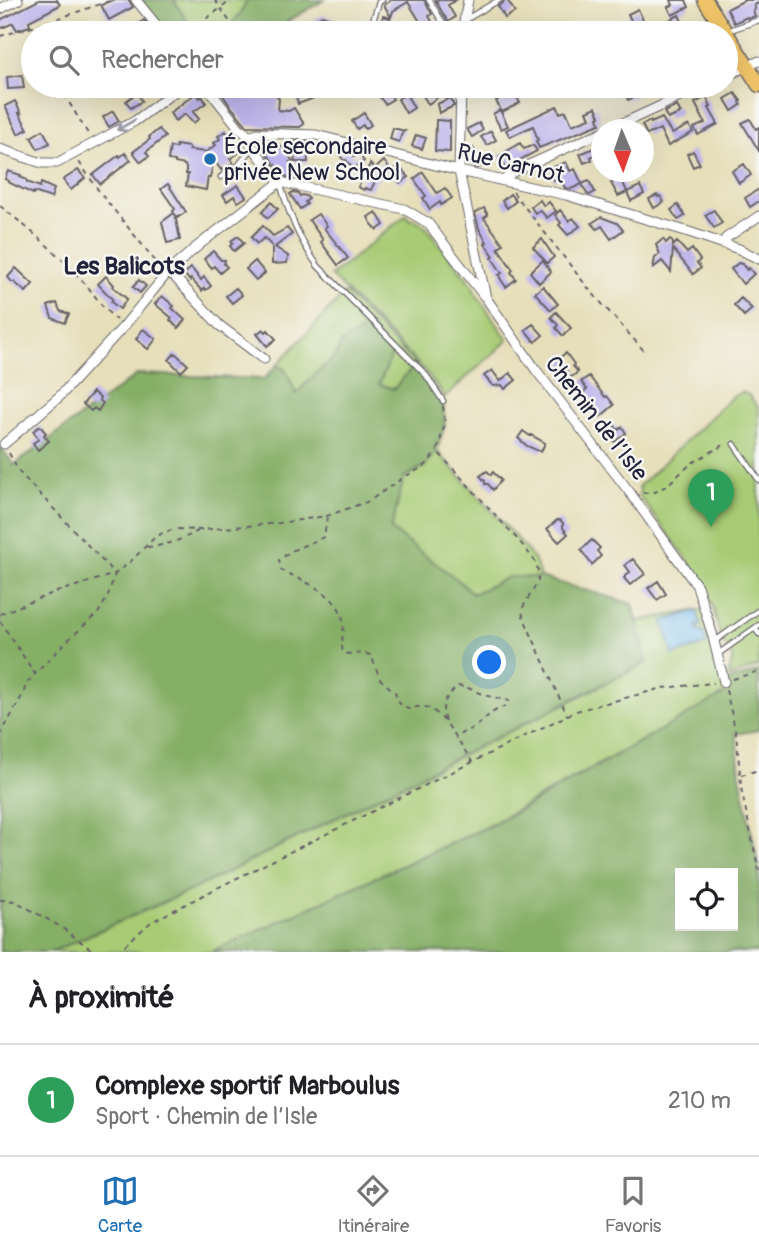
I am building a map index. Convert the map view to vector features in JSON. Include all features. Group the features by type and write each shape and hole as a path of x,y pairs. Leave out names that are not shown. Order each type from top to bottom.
{"main road":[{"path":"705,0 718,21"},
{"path":"738,47 753,64 759,85"}],"street":[{"path":"0,9 18,0"},
{"path":"136,0 153,21"},
{"path":"464,21 468,0"},
{"path":"0,149 42,163 57,163 135,121 166,98"},
{"path":"215,98 251,142 279,183 404,209 428,223 486,298"},
{"name":"Chemin de l’Isle","path":"463,98 459,171 486,298 536,370 697,586 724,682"},
{"path":"632,119 678,98"},
{"name":"Rue Carnot","path":"251,142 257,133 316,135 566,195 723,243 759,259"},
{"path":"504,181 511,173 591,137"},
{"path":"4,444 60,396 124,326 167,273 279,183"},
{"path":"723,243 759,216"},
{"path":"167,273 219,325 264,359"}],"lane":[{"path":"373,21 382,0"},
{"path":"429,0 442,21"},
{"path":"464,21 499,0"},
{"path":"738,27 759,20"},
{"path":"221,177 239,165 251,142"},
{"path":"279,183 290,217 305,248 318,266 426,375 443,401"},
{"path":"734,444 759,480"},
{"path":"714,641 759,610"},
{"path":"718,654 757,627 759,634"}],"path":[{"path":"53,21 112,0"},
{"path":"215,0 229,21"},
{"path":"203,21 232,0"},
{"path":"0,36 21,31"},
{"path":"66,98 94,144"},
{"path":"74,155 101,194 167,273"},
{"path":"504,181 588,288 646,353"},
{"path":"0,206 27,226 88,288 103,309 124,326"},
{"path":"0,614 53,593 115,574 164,532 280,523 327,516 369,501 425,466 437,451 445,424 443,401"},
{"path":"631,494 655,492 692,463 729,442 734,444"},
{"path":"4,444 19,472 115,574"},
{"path":"437,451 520,541 535,561 538,581 523,609 523,617 568,715"},
{"path":"327,516 324,537 291,551 279,560 281,570 303,580 331,599 343,615 343,653 360,652 371,655 380,679 395,692 400,704 408,709 424,706 436,712 473,763"},
{"path":"146,547 180,541 200,530"},
{"path":"0,736 27,683 99,612 115,574"},
{"path":"0,621 35,674"},
{"path":"117,952 151,922 576,711 663,688 724,682 759,671"},
{"path":"724,682 736,733 742,793 759,871"},
{"path":"445,722 442,711 444,702 458,686 509,701 507,706 493,710 456,739"},
{"path":"740,775 759,770"},
{"path":"0,900 15,901 95,952"}],"green space":[{"path":"136,0 174,0 187,21 153,21"},
{"path":"138,0 324,0 288,21 156,21"},
{"path":"247,0 324,0 288,21 234,21"},
{"path":"406,215 410,220 414,219 424,225 474,287 474,291 508,340 445,397 426,372 331,276"},
{"path":"345,293 415,364 394,389 378,384 341,343 335,357 296,394 286,371 277,365"},
{"path":"371,327 392,355 379,384 394,389 415,364 443,401 445,424 437,451 425,466 404,477 391,530 473,594 508,577 540,577 633,604 647,662 200,886 51,952 0,952 0,446 14,465 138,374 264,379 277,365 286,371 296,394 335,357 341,343"},
{"path":"742,392 749,395 759,409 759,666 728,677 733,658 721,639 712,604 686,557 639,496 638,487 733,396"},
{"path":"437,451 520,542 535,561 540,577 508,577 473,594 391,530 404,477 425,466"},
{"path":"704,609 727,693 482,829 211,952 51,952 200,886 647,663 637,621"},
{"path":"759,671 759,730 736,734 740,775 759,864 759,952 211,952 498,822 726,693 724,682"}],"water":[{"path":"697,611 701,625 697,626 698,631 703,632 707,644 673,655 663,621"}],"building":[{"path":"39,0 57,0 60,5 29,21 21,21 21,29 17,30 13,23 0,29 0,20"},
{"path":"114,0 129,0 133,7 109,20 101,5"},
{"path":"391,0 424,0 432,14 429,16 432,21 420,21 408,2 393,11 391,17 384,5"},
{"path":"435,0 456,0 448,5 455,17 447,21"},
{"path":"507,0 515,12 505,18 498,6"},
{"path":"671,0 686,0 689,7 672,15 668,7 673,5"},
{"path":"745,0 759,0 759,3 754,5 755,16 748,19 747,17 733,21 727,9"},
{"path":"638,9 644,21 631,21 628,14"},
{"path":"322,15 340,21 312,21"},
{"path":"679,15 682,21 667,21"},
{"path":"21,75 21,88 8,89 7,77"},
{"path":"738,97 741,105 732,111 725,99"},
{"path":"140,98 142,101 131,108 126,101"},
{"path":"190,98 203,98 206,103 193,112 199,119 193,123 185,114 175,121 170,113"},
{"path":"225,98 278,98 278,110 289,111 294,108 304,124 300,127 247,126"},
{"path":"296,98 313,98 312,99 298,104"},
{"path":"380,98 392,98 393,99 385,104"},
{"path":"408,98 414,108 406,113 398,99"},
{"path":"424,98 437,98 428,104"},
{"path":"450,98 454,106 439,113 437,104"},
{"path":"500,98 517,98 520,103 502,112 496,101"},
{"path":"706,98 718,124 698,135 694,128 705,123 695,103"},
{"path":"15,101 28,129 18,134 5,106"},
{"path":"557,106 560,113 566,111 572,125 590,118 587,111 596,107 600,116 599,119 591,119 591,128 539,148 533,126 510,137 506,130"},
{"path":"677,106 681,113 668,119 664,112"},
{"path":"500,110 508,126 501,129 493,114"},
{"path":"113,111 119,121 109,127 103,117"},
{"path":"364,113 371,125 365,129 363,125 357,129 352,121"},
{"path":"662,118 672,134 689,125 693,132 668,146 660,129 654,132 654,122"},
{"path":"750,119 756,129 759,127 759,151 742,123"},
{"path":"436,120 450,121 450,152 435,151"},
{"path":"479,123 483,130 472,137 467,129"},
{"path":"393,128 405,131 399,142 390,139"},
{"path":"159,129 165,137 146,152 149,156 141,162 133,152"},
{"path":"43,130 50,143 38,149 31,137"},
{"path":"226,131 241,151 230,159 233,163 221,170 214,160 206,190 186,186 188,174 185,165 168,160 170,147 176,148 176,145 206,152 216,145 214,143 220,139 218,136"},
{"path":"491,131 496,140 487,145 481,137"},
{"path":"416,135 426,138 422,149 412,146"},
{"path":"292,141 307,142 308,162 295,162"},
{"path":"520,143 524,149 533,145 537,151 505,168 499,156"},
{"path":"283,146 293,162 290,162 300,177 298,179 284,176 267,154"},
{"path":"473,148 485,164 478,168 474,167 466,155 466,152"},
{"path":"591,149 591,160 584,163 580,154"},
{"path":"346,150 354,157 359,154 364,161 353,169 339,154"},
{"path":"693,151 700,164 693,167 687,154"},
{"path":"125,153 131,160 100,184 93,175"},
{"path":"384,161 389,168 375,181 371,190 358,187 370,164 375,169"},
{"path":"566,162 570,171 575,169 582,184 571,189 565,188 560,178 554,180 549,169"},
{"path":"744,164 751,175 739,183 732,171"},
{"path":"398,166 409,177 400,183 391,172"},
{"path":"78,170 85,178 71,190 63,180"},
{"path":"8,171 21,175 27,182 40,187 41,183 54,189 51,198 34,192 33,194 8,182 5,179"},
{"path":"423,172 437,193 445,188 452,198 430,209 423,198 426,196 414,179"},
{"path":"589,181 595,192 587,194 582,184"},
{"path":"623,182 627,192 618,196 611,183"},
{"path":"168,184 186,212 177,218 175,214 180,240 167,243 162,222 174,213 175,209 161,189"},
{"path":"238,185 246,197 238,202 234,196 227,201 223,195"},
{"path":"640,186 644,194 631,201 627,192"},
{"path":"759,189 759,201 750,207 745,198"},
{"path":"293,192 306,196 309,199 305,202 307,204 300,209 290,194"},
{"path":"510,194 516,201 507,208 502,201"},
{"path":"657,195 664,202 654,208 649,199"},
{"path":"540,200 544,206 549,202 556,211 547,218 540,210 535,213 531,207"},
{"path":"271,202 278,209 268,218 262,212"},
{"path":"678,205 685,216 678,220 671,210"},
{"path":"484,208 488,215 484,218 503,244 498,248 516,279 506,287 499,275 502,273 479,229 475,213"},
{"path":"560,210 569,221 573,218 580,226 568,235 555,215"},
{"path":"714,210 722,223 714,228 705,215"},
{"path":"376,212 384,225 377,230 368,217"},
{"path":"318,214 327,226 324,228 348,258 338,265 309,220"},
{"path":"601,217 617,223 623,230 611,239 602,226 597,229 592,223"},
{"path":"263,226 273,236 287,228 292,234 275,247 288,256 287,263 272,264 272,246 264,238 257,244 251,237"},
{"path":"238,236 244,243 234,251 230,246 233,243 231,241"},
{"path":"542,239 554,257 547,263 533,247"},
{"path":"663,239 666,243 670,239 673,246 677,242 687,253 692,249 700,260 697,263 701,268 693,274 673,249 671,272 662,261 653,268 655,258 660,254 656,245"},
{"path":"213,251 221,260 225,260 227,267 220,273 204,259"},
{"path":"543,260 551,272 539,283 530,272"},
{"path":"255,261 265,273 256,280 246,269"},
{"path":"738,263 747,270 749,268 754,274 743,284 731,269"},
{"path":"16,268 33,284 26,292 8,277"},
{"path":"191,268 201,280 204,277 211,286 202,291 191,279 190,281 184,274"},
{"path":"106,276 113,287 127,299 120,309 111,302 113,300 98,284"},
{"path":"139,280 146,286 140,293 133,287"},
{"path":"543,286 558,304 551,310 535,293"},
{"path":"236,288 242,295 232,303 226,296"},
{"path":"162,296 185,320 178,328 170,320 172,318 155,304"},
{"path":"741,298 752,309 744,316 734,305"},
{"path":"57,303 60,311 69,314 65,323 52,318 48,306"},
{"path":"556,312 571,328 563,336 551,317"},
{"path":"533,324 543,335 535,342 525,330"},
{"path":"143,329 156,339 148,349 136,339"},
{"path":"263,329 266,332 268,330 276,339 267,346 257,334"},
{"path":"175,353 188,365 181,372 169,360"},
{"path":"566,353 578,372 566,381 561,375 567,371 559,358"},
{"path":"492,370 500,381 510,373 516,380 505,389 502,385 493,386 484,376"},
{"path":"589,376 614,405 600,417 583,392 587,389 581,382"},
{"path":"93,392 103,403 98,411 94,408 91,411 83,404"},
{"path":"614,425 618,430 622,427 626,433 615,442 606,431"},
{"path":"40,426 49,441 38,450 33,443 39,439 33,431"},
{"path":"523,431 545,443 541,452 527,446 518,438"},
{"path":"487,471 491,475 493,472 501,480 493,490 480,476"},
{"path":"557,520 563,523 568,534 559,542 547,529"},
{"path":"592,540 600,548 597,551 601,556 592,565 581,550"},
{"path":"633,559 645,574 630,585 624,578 630,572 625,565"},
{"path":"658,581 666,594 657,600 648,588"}],"place":[{"name":"École secondaire privée New School","path":"210,159"},
{"name":"Complexe sportif Marboulus","path":"711,527"}],"district":[{"name":"Les Balicots","path":"124,266"}]}
